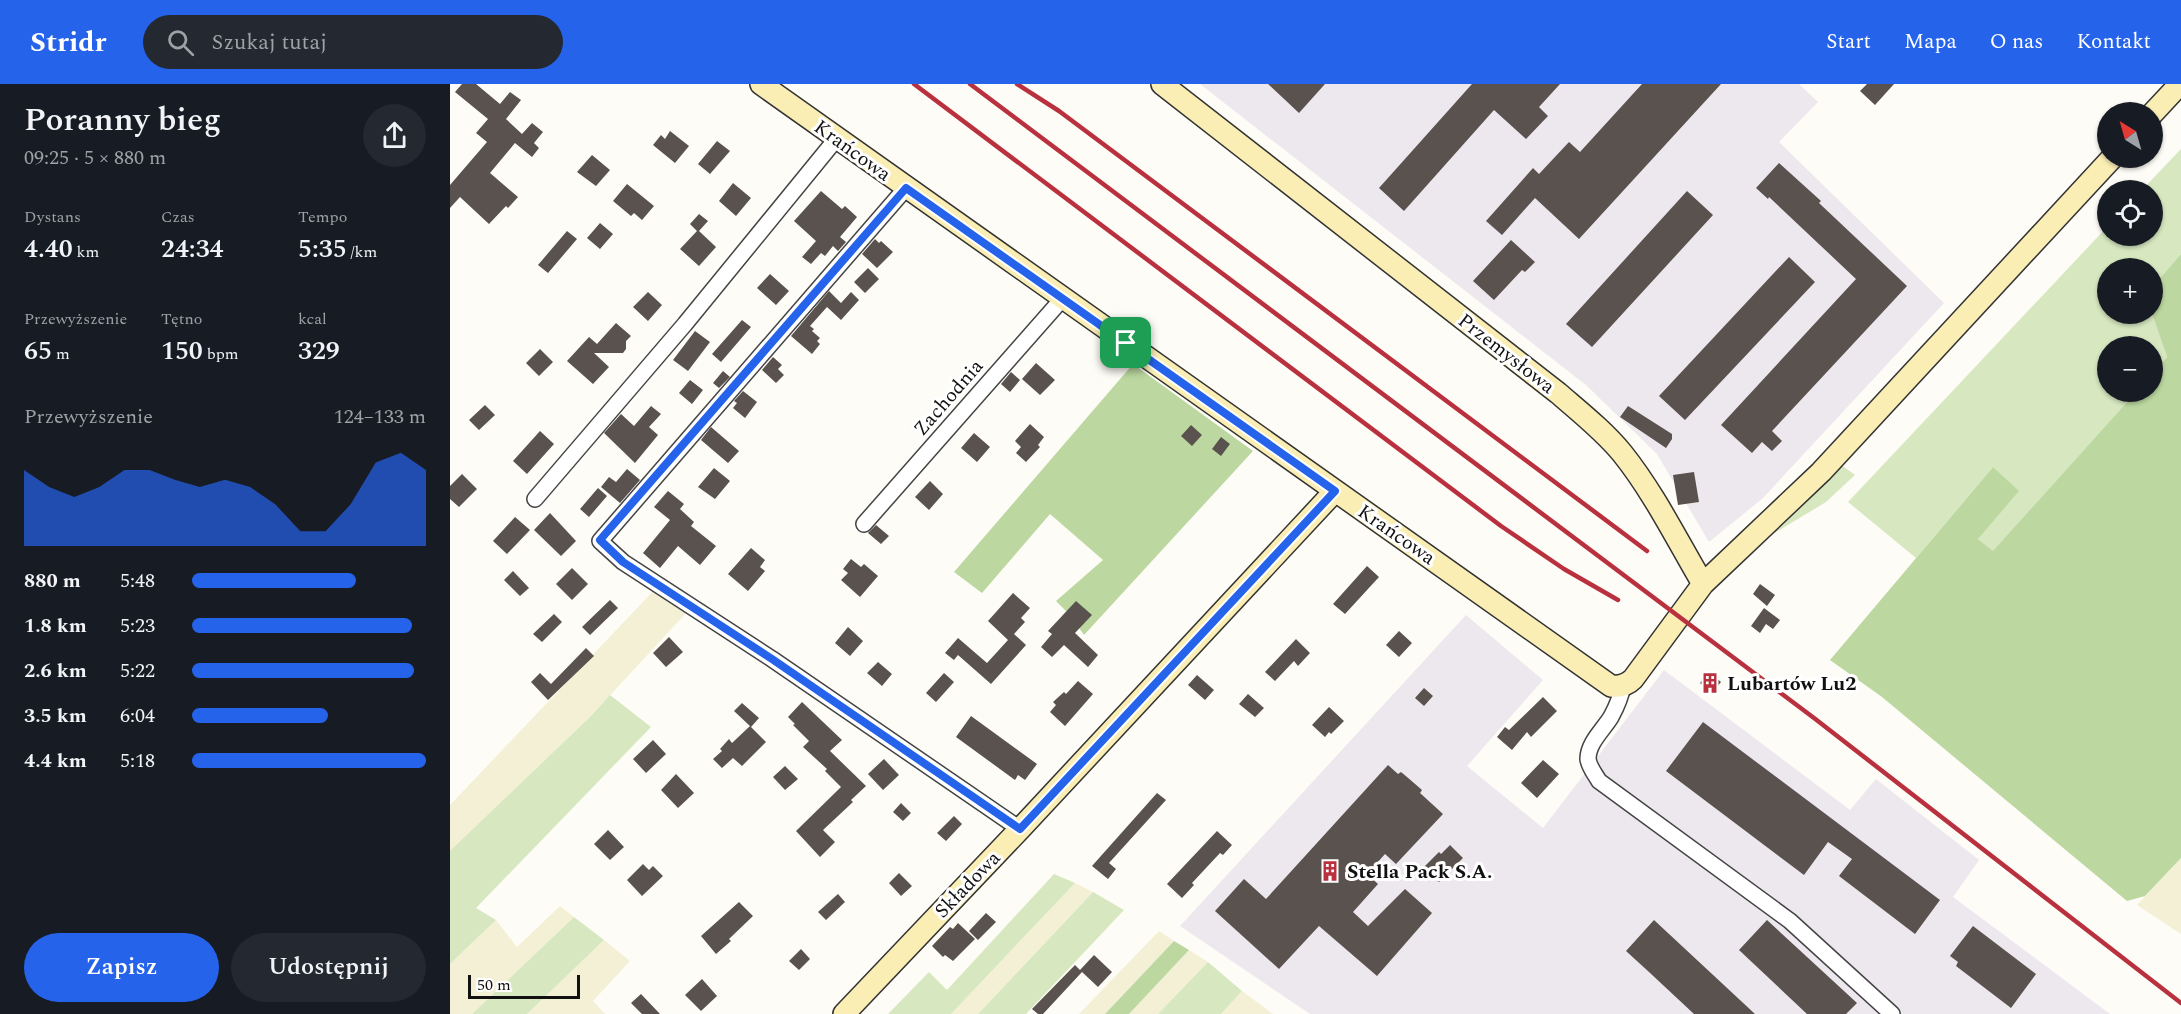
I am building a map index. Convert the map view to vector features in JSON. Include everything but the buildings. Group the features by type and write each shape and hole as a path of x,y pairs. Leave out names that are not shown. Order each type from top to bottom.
{"street":[{"name":"Krańcowa","path":"761,84 1611,686 1623,685"},
{"name":"Przemysłowa","path":"1162,84 1558,393 1589,420 1622,452 1650,492 1703,584"},
{"path":"2163,102 2180,84"},
{"path":"535,499 686,324 837,138"},
{"path":"1892,1014 1790,921 1599,780 1588,760 1590,750 1620,699 1623,685 1634,679 1703,584 1821,472 2103,168"},
{"path":"906,188 600,540 623,562 772,659 1020,829"},
{"name":"Zachodnia","path":"864,524 1063,298"},
{"name":"Składowa","path":"843,1014 1020,829 1335,491"}],"shaded area":[{"path":"1200,84 1799,84 1818,102 1779,142 1944,303 1763,498 1709,542 1657,454 1586,385"},
{"path":"659,585 688,611 591,716 450,852 450,805"},
{"path":"1466,615 1543,680 1467,766 1543,828 1664,670 1850,810 1876,779 1979,860 1953,897 2110,1014 1310,1014 1180,926"},
{"path":"2181,858 2181,934 2137,905"},
{"path":"1075,883 1093,892 978,1014 951,1014"},
{"path":"560,906 574,917 472,1014 450,1014 450,964 496,920 517,947"},
{"path":"1159,931 1174,941 1105,1014 1079,1014"},
{"path":"604,940 630,961 593,1001 605,1014 527,1014"},
{"path":"1189,950 1208,962 1158,1014 1129,1014"},
{"path":"1242,991 1273,1014 1221,1014"}],"green space":[{"path":"2181,149 2181,254 2163,275 2163,258 2097,258 2097,324 2155,324 2160,336 2097,336 2097,402 2127,402 1993,552 1978,539 1993,467 1916,558 1848,502 2097,238 2097,246 2163,246 2163,180 2152,180"},
{"path":"2181,254 2181,858 2145,896 2127,901 1882,697 1830,660 1993,467 2019,491 1978,539 1993,551 2127,402 2163,402 2163,362 2167,357 2163,336 2160,336 2155,324 2163,324 2163,275"},
{"path":"2163,346 2167,357 2163,362"},
{"path":"1133,364 1253,451 1084,635 1070,615 1056,601 1103,560 1050,514 982,593 954,572"},
{"path":"1840,464 1855,475 1826,502 1763,540"},
{"path":"610,695 651,727 476,908 496,920 450,964 450,851"},
{"path":"1054,874 1075,883 951,1014 888,1014 929,972 947,990"},
{"path":"1093,892 1124,910 1026,1014 978,1014"},
{"path":"574,917 604,940 527,1014 472,1014"},
{"path":"1174,941 1189,950 1129,1014 1105,1014"},
{"path":"1208,962 1242,991 1221,1014 1158,1014"}],"railway":[{"path":"914,84 1501,526 1564,569 1618,600"},
{"path":"970,84 1814,718 2181,1003"},
{"path":"1017,84 1059,111 1647,551"}],"place":[{"name":"Lubartów Lu2","path":"1710,683"},
{"name":"Stella Pack S.A.","path":"1330,871"}],"route":[{"path":"906,188 1126,343 1335,491 1020,829 772,659 623,562 600,540 906,188"}]}
